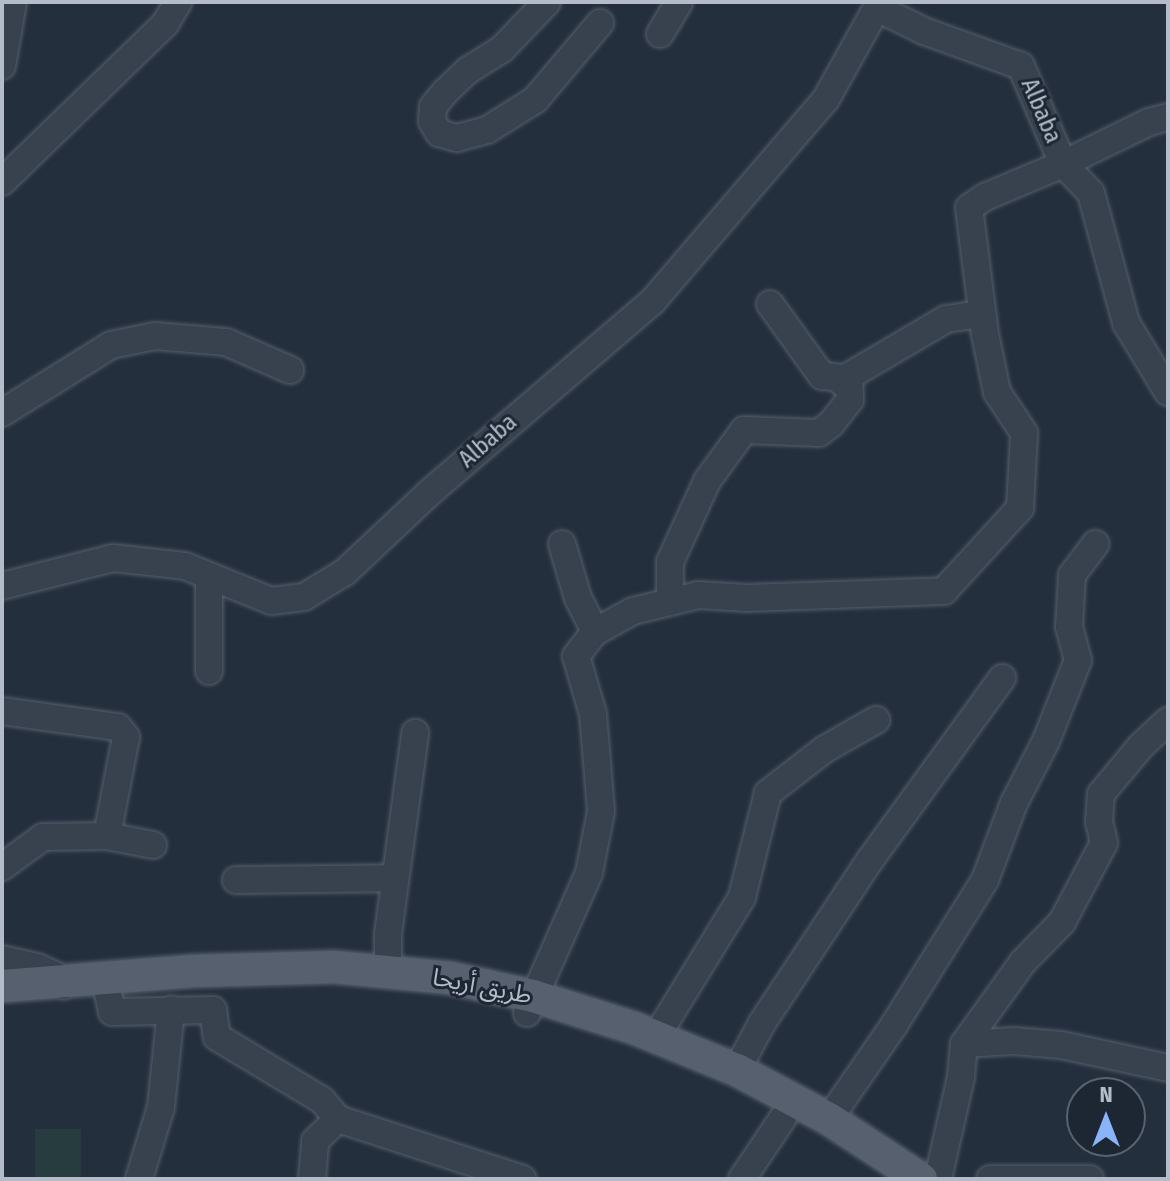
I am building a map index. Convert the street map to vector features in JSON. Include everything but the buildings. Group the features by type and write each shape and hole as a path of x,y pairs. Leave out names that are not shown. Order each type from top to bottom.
{"main road":[{"name":"طريق أريحا","path":"2,1002 65,989 193,971 334,967 450,978 530,1005 682,1066 783,1118 887,1179"},
{"name":"طريق أريحا","path":"2,986 108,994 291,983 363,984 530,1005 656,1037 737,1070 829,1119 921,1179"}],"street":[{"path":"2,66 13,2"},
{"path":"2,182 165,24 178,2"},
{"path":"547,2 502,49 468,70 445,92 433,107 432,121 439,133 457,138 487,130 535,100 600,23"},
{"path":"660,34 679,2"},
{"name":"Albaba","path":"2,586 113,558 185,566 271,601 304,597 345,572 429,493 652,302 826,99 878,5 924,31 1021,66 1063,164 985,197 969,208 982,314 997,392 1024,433 1020,508 944,591 747,598 698,595 633,611 595,632"},
{"path":"1168,117 1149,122 1063,164 1091,193 1126,323 1168,392"},
{"path":"770,304 822,376 835,377 849,387"},
{"path":"670,602 670,562 707,481 744,430 819,433 831,424 850,400 849,376 886,351 946,319 982,314"},
{"path":"2,413 111,345 155,336 226,342 290,370"},
{"path":"530,1005 589,873 601,811 593,714 576,656 595,632 578,598 562,544"},
{"path":"829,1119 894,1025 985,880 1014,803 1046,741 1078,660 1069,627 1072,575 1095,544"},
{"path":"209,576 209,671"},
{"path":"737,1070 762,1023 870,860 1002,678"},
{"path":"2,711 118,727 126,737 107,836"},
{"path":"656,1037 742,897 768,793 825,749 876,720"},
{"path":"938,1179 961,1077 964,1044 1023,962 1062,922 1104,843 1099,822 1101,794 1141,746 1168,721"},
{"path":"388,972 395,878 415,733"},
{"path":"2,867 43,837 107,836 153,845"},
{"path":"236,880 395,878"},
{"path":"2,959 37,967 65,989"},
{"path":"108,994 112,1012 213,1010 217,1037 322,1100 338,1119 523,1179"},
{"path":"139,1179 161,1107 171,1010"},
{"path":"964,1044 1061,1045 1168,1068"},
{"path":"742,1179 783,1118"},
{"path":"312,1179 315,1141 338,1119"},
{"path":"990,1179 1090,1179"}],"green space":[{"path":"35,1129 81,1129 81,1179 35,1179"}]}
